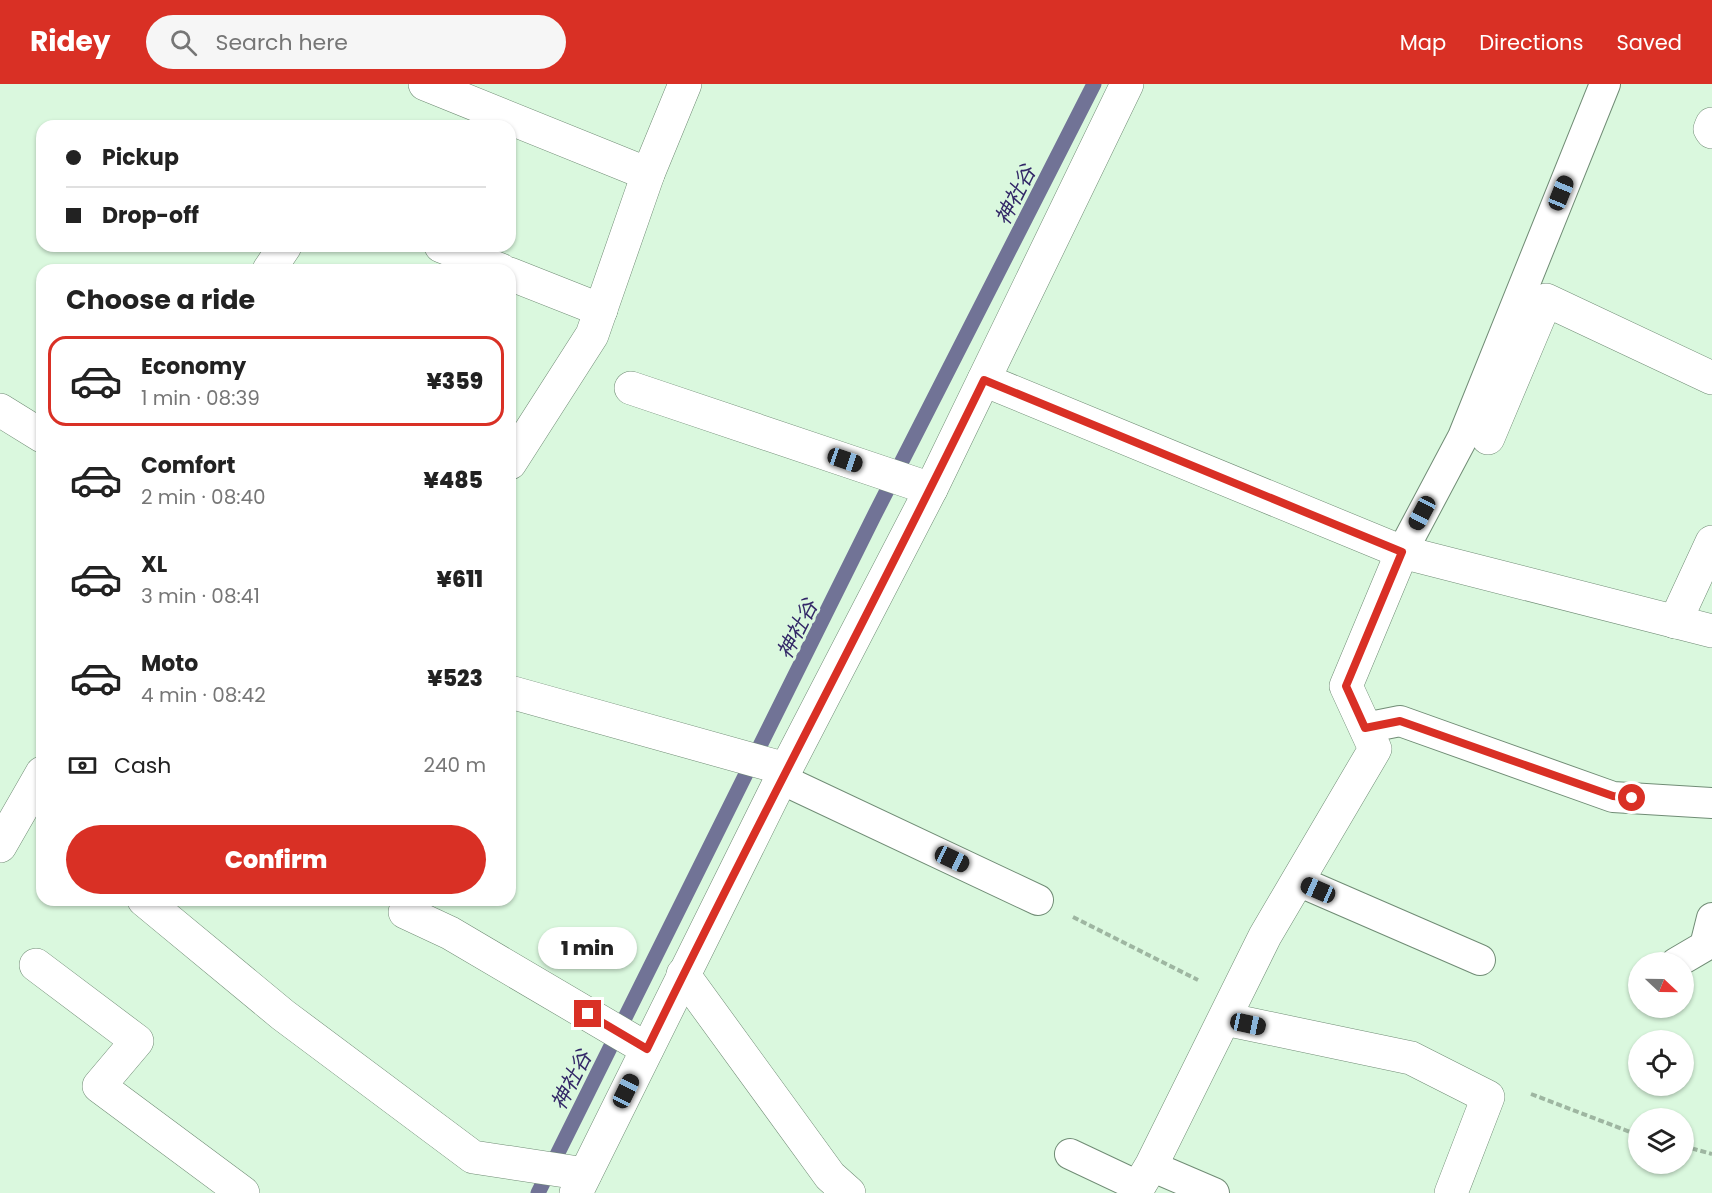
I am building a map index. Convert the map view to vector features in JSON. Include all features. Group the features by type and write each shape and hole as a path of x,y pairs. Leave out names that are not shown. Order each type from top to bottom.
{"street":[{"path":"425,84 514,120"},
{"path":"516,454 592,334 648,174 685,84"},
{"path":"151,906 283,1015 473,1157 580,1184 783,774 931,489 1127,84"},
{"path":"516,121 648,174"},
{"path":"1712,124 1710,129 1712,132"},
{"path":"456,252 486,264"},
{"path":"516,276 600,310"},
{"path":"1488,438 1546,300 1712,378"},
{"path":"984,380 1402,552 1712,631"},
{"path":"631,387 931,489"},
{"path":"0,410 36,432"},
{"path":"1675,622 1712,542"},
{"path":"1142,1182 1265,936 1375,749 1346,686 1402,552"},
{"path":"516,694 783,774"},
{"path":"0,846 36,783"},
{"path":"405,912 450,933 647,1049"},
{"path":"36,965 137,1041 99,1086 243,1193"},
{"path":"683,974 830,1176 849,1193"},
{"path":"1230,1009 1411,1058 1488,1097 1450,1193"}],"lane":[{"path":"1402,552 1463,437 1605,84"},
{"path":"1365,728 1400,721 1613,796 1712,803"},
{"path":"783,774 1038,900"},
{"path":"1298,881 1480,960"},
{"path":"1694,952 1705,946 1712,918"},
{"path":"1070,1154 1142,1182 1214,1193"}],"path":[{"path":"1038,900 1230,1009"},
{"path":"1488,1097 1501,1083 1628,1131"},
{"path":"1694,1149 1712,1154"}],"waterway":[{"name":"神社谷","path":"538,1193 874,516 1094,84"}],"route":[{"path":"588,1014 647,1049 786,769 931,489 984,380 1402,552 1346,686 1365,728 1400,721 1613,796 1632,798"}]}
